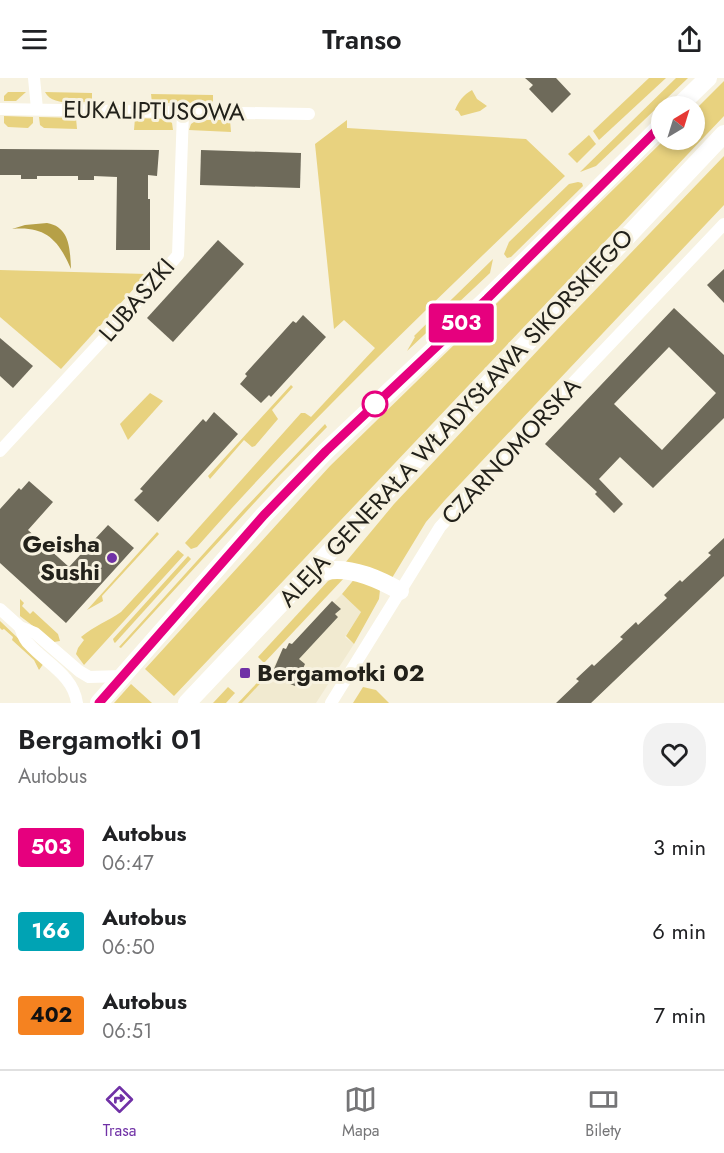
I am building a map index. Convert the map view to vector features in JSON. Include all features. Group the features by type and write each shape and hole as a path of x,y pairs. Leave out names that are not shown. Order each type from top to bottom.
{"main road":[{"path":"689,96 708,78"},
{"name":"ALEJA GENERAŁA WŁADYSŁAWA SIKORSKIEGO","path":"187,703 724,134"},
{"path":"99,703 264,515 326,451 487,299 651,136"},
{"path":"303,580 326,571 344,571 377,579 400,591"}],"street":[{"path":"34,78 37,109"},
{"name":"EUKALIPTUSOWA","path":"0,109 309,114"},
{"name":"LUBASZKI","path":"0,451 178,255 183,112"},
{"name":"CZARNOMORSKA","path":"331,703 440,527 724,224"},
{"path":"0,609 20,627 35,633 89,677 123,676"},
{"path":"20,627 27,643 69,681 76,692 77,703"}],"shaded area":[{"path":"649,78 666,78 599,140 593,131"},
{"path":"676,78 688,78 669,96 658,96"},
{"path":"724,81 724,116 705,136 705,100"},
{"path":"472,90 477,99 487,106 480,111 461,116 455,110 462,98"},
{"path":"8,92 26,92 16,101 4,101 4,96"},
{"path":"45,92 92,93 92,100 71,103 58,101"},
{"path":"151,94 213,95 213,103 152,103"},
{"path":"651,102 651,113 596,166 580,172"},
{"path":"4,116 33,117 33,123 28,128 8,127 4,123"},
{"path":"39,117 76,118 77,129 44,128 40,125"},
{"path":"135,118 166,119 172,123 173,130 134,130"},
{"path":"197,120 230,120 231,132 189,130 191,124"},
{"path":"347,120 347,128 526,139 565,176 377,358 285,451 197,547 191,549 185,543 301,413 311,417 375,348 344,320 334,329 315,144"},
{"path":"589,135 596,144 577,163 568,154"},
{"path":"654,150 692,150 174,696 145,669 330,466"},
{"path":"724,156 724,205 445,500 426,522 392,578 345,563 394,504"},
{"path":"578,182 583,186 511,257 507,258 504,254 509,242 569,184"},
{"path":"47,223 55,225 64,234 69,247 71,269 55,242 42,232 12,229"},
{"path":"493,259 490,273 407,351 414,336"},
{"path":"0,270 147,274 61,369 0,317"},
{"path":"291,385 293,387 272,410 278,419 255,446 252,447 244,440 210,479 208,476"},
{"path":"150,393 163,401 128,440 120,424"},
{"path":"325,424 327,427 121,648 119,647 244,509"},
{"path":"157,532 159,534 102,596 103,601 87,610"},
{"path":"178,550 184,555 84,665 76,654 84,640 81,637 121,612"},
{"path":"188,556 191,559 115,643 113,639"},
{"path":"345,577 264,663 258,657 328,581"},
{"path":"356,577 380,590 379,599 354,644 346,636 361,612 342,594"},
{"path":"342,594 361,612 345,637 354,644 316,703 242,703 271,672 283,648 286,649 289,643 292,644 332,601 334,602"},
{"path":"20,599 24,603 22,606 30,614 33,611 58,634 60,641 54,642 20,616"},
{"path":"0,621 44,663 39,670 34,660 12,640 13,637 0,628"},
{"path":"273,666 271,672 242,703 238,703"},
{"path":"131,684 152,703 114,703"},
{"path":"228,687 235,693 226,703 213,703"},
{"path":"363,687 376,690 389,703 353,703"}],"building":[{"path":"525,78 556,78 571,94 552,113 529,89 533,85"},
{"path":"0,149 159,150 157,176 148,175 150,250 116,250 117,177 94,176 94,180 78,180 78,176 37,176 37,179 21,179 21,175 0,175"},
{"path":"201,150 301,153 300,188 200,185"},
{"path":"218,240 244,264 173,342 147,318"},
{"path":"724,269 724,303 707,285"},
{"path":"674,308 724,355 724,418 653,488 620,457 599,479 623,504 614,513 595,494 597,492 545,444","holes":["669,347 716,393 662,450 614,404"]},
{"path":"303,315 326,337 271,397 269,395 261,403 240,384 247,376 245,374 293,321 296,323"},
{"path":"0,338 33,366 13,388 0,376"},
{"path":"214,412 238,434 158,522 134,500 143,491 140,489 203,419 206,422"},
{"path":"29,481 53,502 28,530 69,567 108,525 134,548 66,623 0,563 0,509 19,488 21,490"},
{"path":"724,538 724,576 591,703 556,703 579,681 576,679 623,639 620,637 636,622 638,625 667,598 664,595 711,555 708,553"},
{"path":"332,601 341,609 335,614 338,617 299,659 305,664 295,686 271,676 283,648 286,649 289,643 292,644"}],"bus line":[{"name":"503","path":"99,703 264,515 326,451 487,299 651,136"}],"place":[{"name":"Geisha Sushi","path":"112,558"},
{"name":"Bergamotki 02","path":"245,673"}]}
